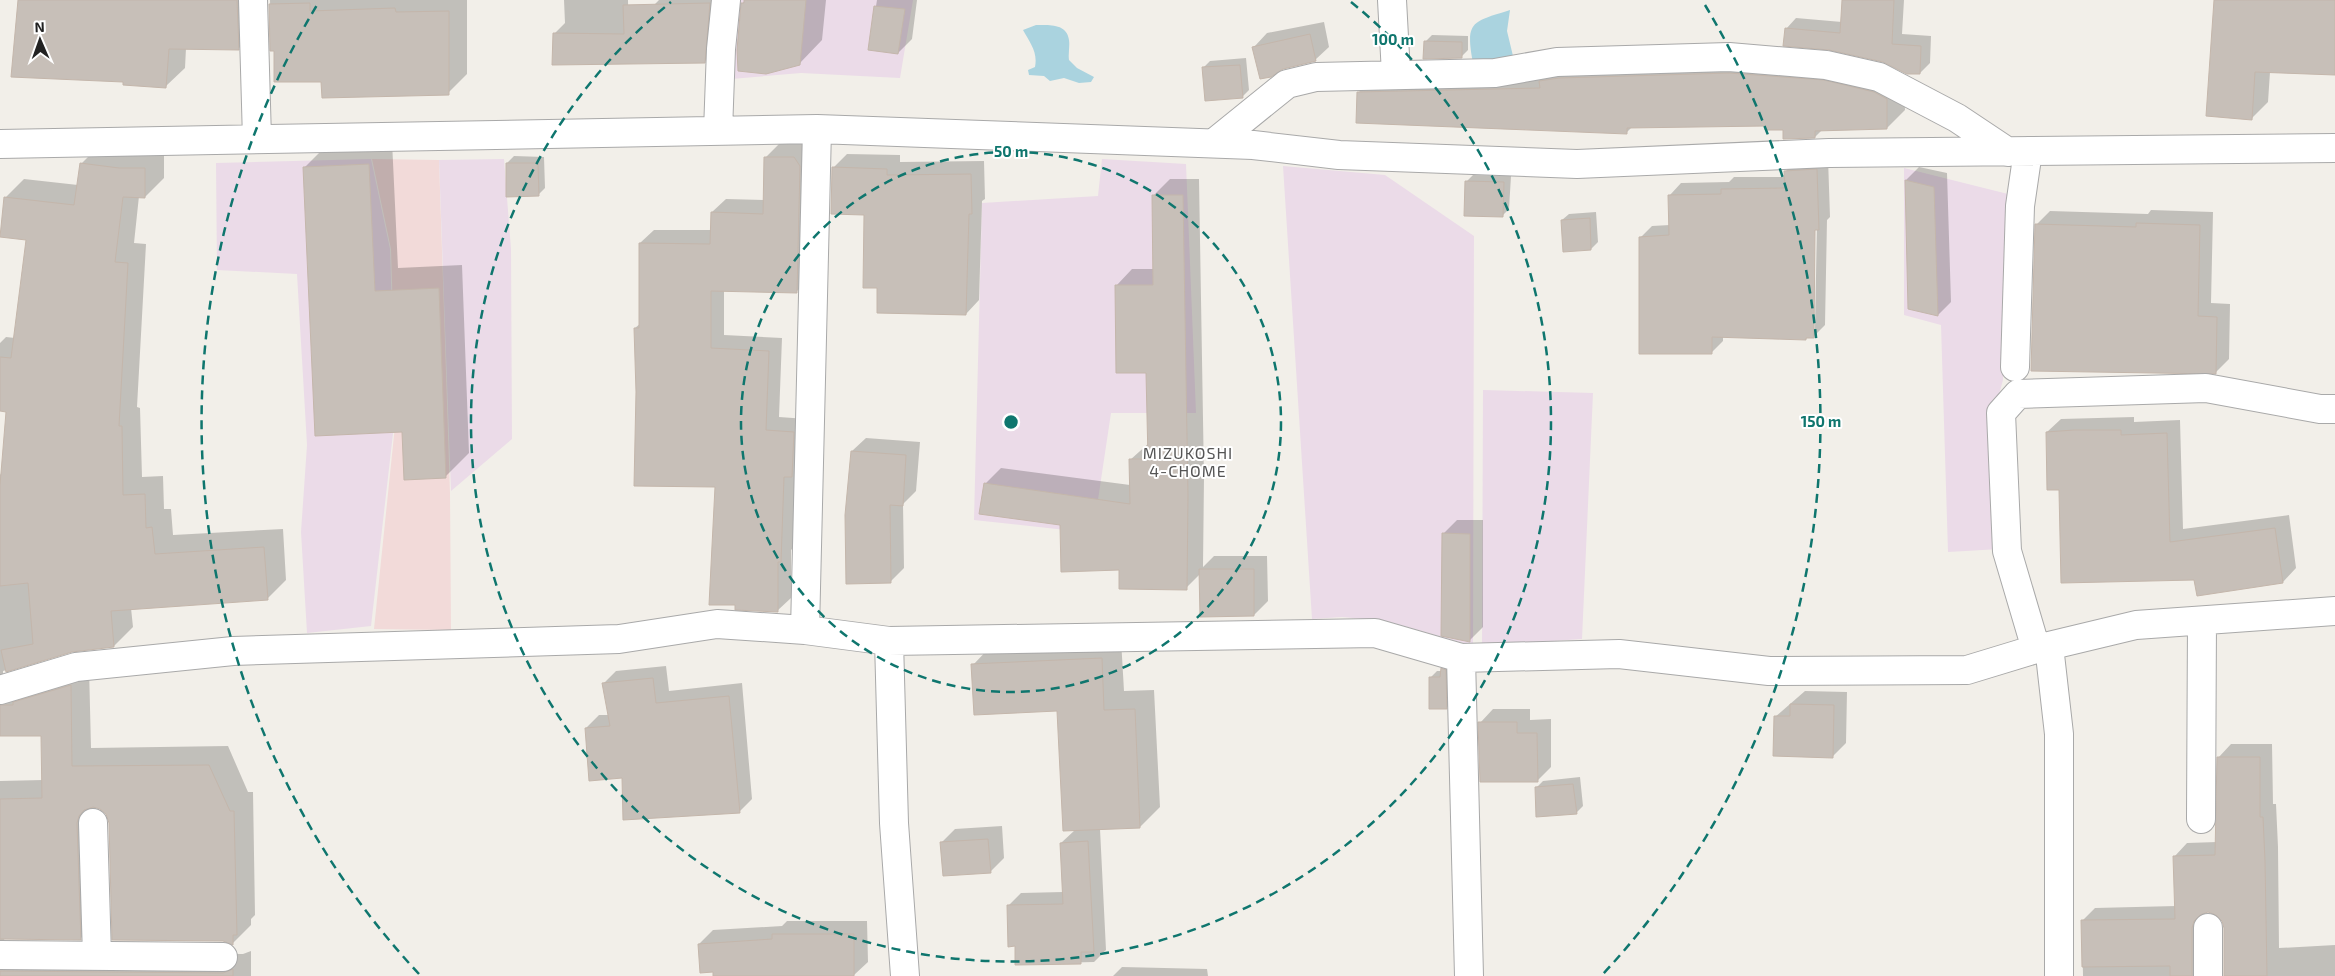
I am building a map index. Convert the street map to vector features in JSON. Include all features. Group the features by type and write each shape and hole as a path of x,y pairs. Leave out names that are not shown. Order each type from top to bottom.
{"street":[{"path":"253,0 257,139"},
{"path":"718,131 721,49 726,0"},
{"path":"1392,0 1396,74"},
{"path":"1214,143 1287,84 1316,78 1396,74 1495,73 1557,62 1729,57 1826,65 1879,77 2018,152"},
{"path":"0,144 817,129 1214,143 1253,145 1340,155 1577,164 1829,153 2335,148"},
{"path":"805,630 817,129"},
{"path":"2015,367 2020,206 2018,152"},
{"path":"2059,976 2059,734 2042,647 2007,551 2001,413 2018,394 2206,388 2320,409 2335,409"},
{"path":"0,690 76,667 233,651 619,639 717,624 805,630 889,641 1376,633 1461,658 1619,654 1769,671 1967,670 2042,647 2136,626 2335,611"},
{"path":"2201,819 2202,621"},
{"path":"889,641 894,824 905,976"},
{"path":"1461,658 1469,976"},
{"path":"94,823 97,956"},
{"path":"2208,928 2208,976"},
{"path":"0,955 224,957"}],"shaded area":[{"path":"737,0 913,0 900,78 801,73 731,79"},
{"path":"371,159 390,249 395,416 371,626 307,633 301,532 307,445 297,274 217,270 216,163"},
{"path":"372,159 439,160 450,493 451,630 374,629 396,416 391,249"},
{"path":"504,159 511,249 512,439 451,491 439,160"},
{"path":"1102,159 1186,164 1196,413 1111,413 1093,533 974,520 982,203 1098,196"},
{"path":"1283,166 1385,175 1474,236 1473,646 1404,626 1375,620 1342,617 1312,619"},
{"path":"1904,168 2008,194 2003,380 1993,416 2000,549 1948,552 1941,325 1904,315"},
{"path":"1483,390 1593,393 1582,639 1482,646"}],"water":[{"path":"1510,10 1507,31 1513,56 1487,63 1473,63 1470,39 1474,25 1487,17"},
{"path":"1036,25 1056,26 1065,30 1069,40 1069,60 1077,68 1094,77 1091,82 1079,83 1064,78 1050,81 1044,76 1029,75 1028,70 1035,67 1036,62 1033,48 1023,30"}],"building":[{"path":"18,0 237,0 239,50 169,49 166,88 123,85 123,82 11,77"},
{"path":"744,0 806,0 800,65 766,74 738,71 737,50 741,3 744,3"},
{"path":"1842,0 1894,0 1892,44 1921,46 1920,74 1907,74 1883,62 1829,50 1783,46 1785,28 1840,33"},
{"path":"2214,0 2335,0 2335,75 2255,72 2252,120 2206,116"},
{"path":"310,3 310,11 395,8 396,12 449,11 449,95 322,98 321,82 274,82 274,51 270,51 269,4"},
{"path":"710,3 705,63 552,65 553,33 624,34 623,5"},
{"path":"874,6 905,9 898,54 868,50"},
{"path":"1310,34 1316,61 1283,69 1271,77 1260,79 1252,47"},
{"path":"1424,41 1462,42 1462,58 1423,59"},
{"path":"1240,65 1243,98 1205,101 1202,67"},
{"path":"1729,73 1824,80 1874,92 1887,99 1887,129 1815,131 1815,138 1783,139 1783,130 1765,130 1765,126 1627,128 1627,134 1356,123 1357,92 1540,88 1539,81 1559,78"},
{"path":"764,157 794,157 800,166 797,293 711,291 711,348 769,351 766,430 794,432 792,477 784,477 781,562 778,562 778,612 735,610 735,605 709,605 715,487 634,486 636,392 634,328 639,328 639,243 710,244 711,212 763,214"},
{"path":"80,163 119,168 145,168 145,198 123,197 115,262 128,263 119,426 122,426 123,495 145,494 146,528 152,527 155,554 264,547 268,600 111,611 114,647 72,652 6,672 1,650 33,644 28,583 0,586 0,485 6,412 0,411 0,357 11,358 26,240 0,237 4,197 74,205"},
{"path":"506,163 538,163 539,196 506,197"},
{"path":"369,164 375,291 439,288 446,478 404,480 402,432 315,436 303,167"},
{"path":"832,167 887,169 887,175 971,174 972,214 969,214 966,315 877,313 877,288 863,288 864,215 831,214"},
{"path":"1817,169 1819,230 1815,230 1814,338 1806,338 1806,340 1712,337 1712,354 1639,354 1639,237 1669,235 1668,195 1721,194 1721,189 1785,188 1784,171"},
{"path":"1905,180 1934,187 1938,316 1908,309"},
{"path":"1465,181 1504,182 1503,217 1464,216"},
{"path":"1152,195 1183,195 1188,496 1187,590 1119,589 1119,570 1061,572 1060,525 979,514 984,483 1130,504 1129,459 1148,459 1146,373 1116,373 1115,285 1153,285"},
{"path":"1590,218 1591,250 1563,252 1561,220"},
{"path":"2136,223 2200,225 2198,316 2217,317 2216,374 2031,371 2035,224 2136,227"},
{"path":"2121,430 2121,435 2167,433 2170,542 2275,528 2283,583 2197,596 2194,580 2061,583 2059,490 2047,490 2046,432"},
{"path":"851,451 906,455 903,506 890,505 891,583 846,584 845,515"},
{"path":"1442,533 1470,534 1470,642 1441,636"},
{"path":"1199,569 1254,569 1254,616 1200,617"},
{"path":"1102,658 1104,710 1135,709 1140,828 1063,831 1057,711 974,715 971,664"},
{"path":"1441,668 1446,670 1447,709 1429,709 1429,677 1440,677"},
{"path":"653,678 656,703 729,696 740,813 623,820 622,778 589,781 585,728 610,726 602,683"},
{"path":"71,685 72,766 209,765 230,811 234,811 237,935 233,935 233,945 223,941 112,940 109,823 106,814 100,809 93,807 84,810 79,816 77,823 81,940 0,939 0,799 42,798 41,736 0,736 0,705 13,705 13,702"},
{"path":"1790,704 1834,705 1833,758 1773,756 1774,716 1790,716"},
{"path":"1478,722 1517,722 1517,733 1537,733 1538,782 1480,782"},
{"path":"2217,757 2260,757 2260,817 2263,817 2265,861 2267,976 2224,976 2224,928 2222,921 2216,915 2208,912 2200,915 2194,921 2192,928 2192,976 2170,976 2170,966 2082,967 2081,920 2175,919 2173,856 2215,855"},
{"path":"1573,784 1577,814 1536,817 1535,787"},
{"path":"988,839 991,873 943,876 940,842"},
{"path":"1088,841 1094,952 1081,952 1081,964 1015,965 1015,946 1008,947 1007,905 1063,904 1060,843"},
{"path":"772,934 854,934 854,976 713,976 713,972 700,973 698,944 772,939"},
{"path":"233,969 233,976 0,976 0,971 223,973"}],"district":[{"name":"MIZUKOSHI 4-CHOME","path":"1188,462"}]}
